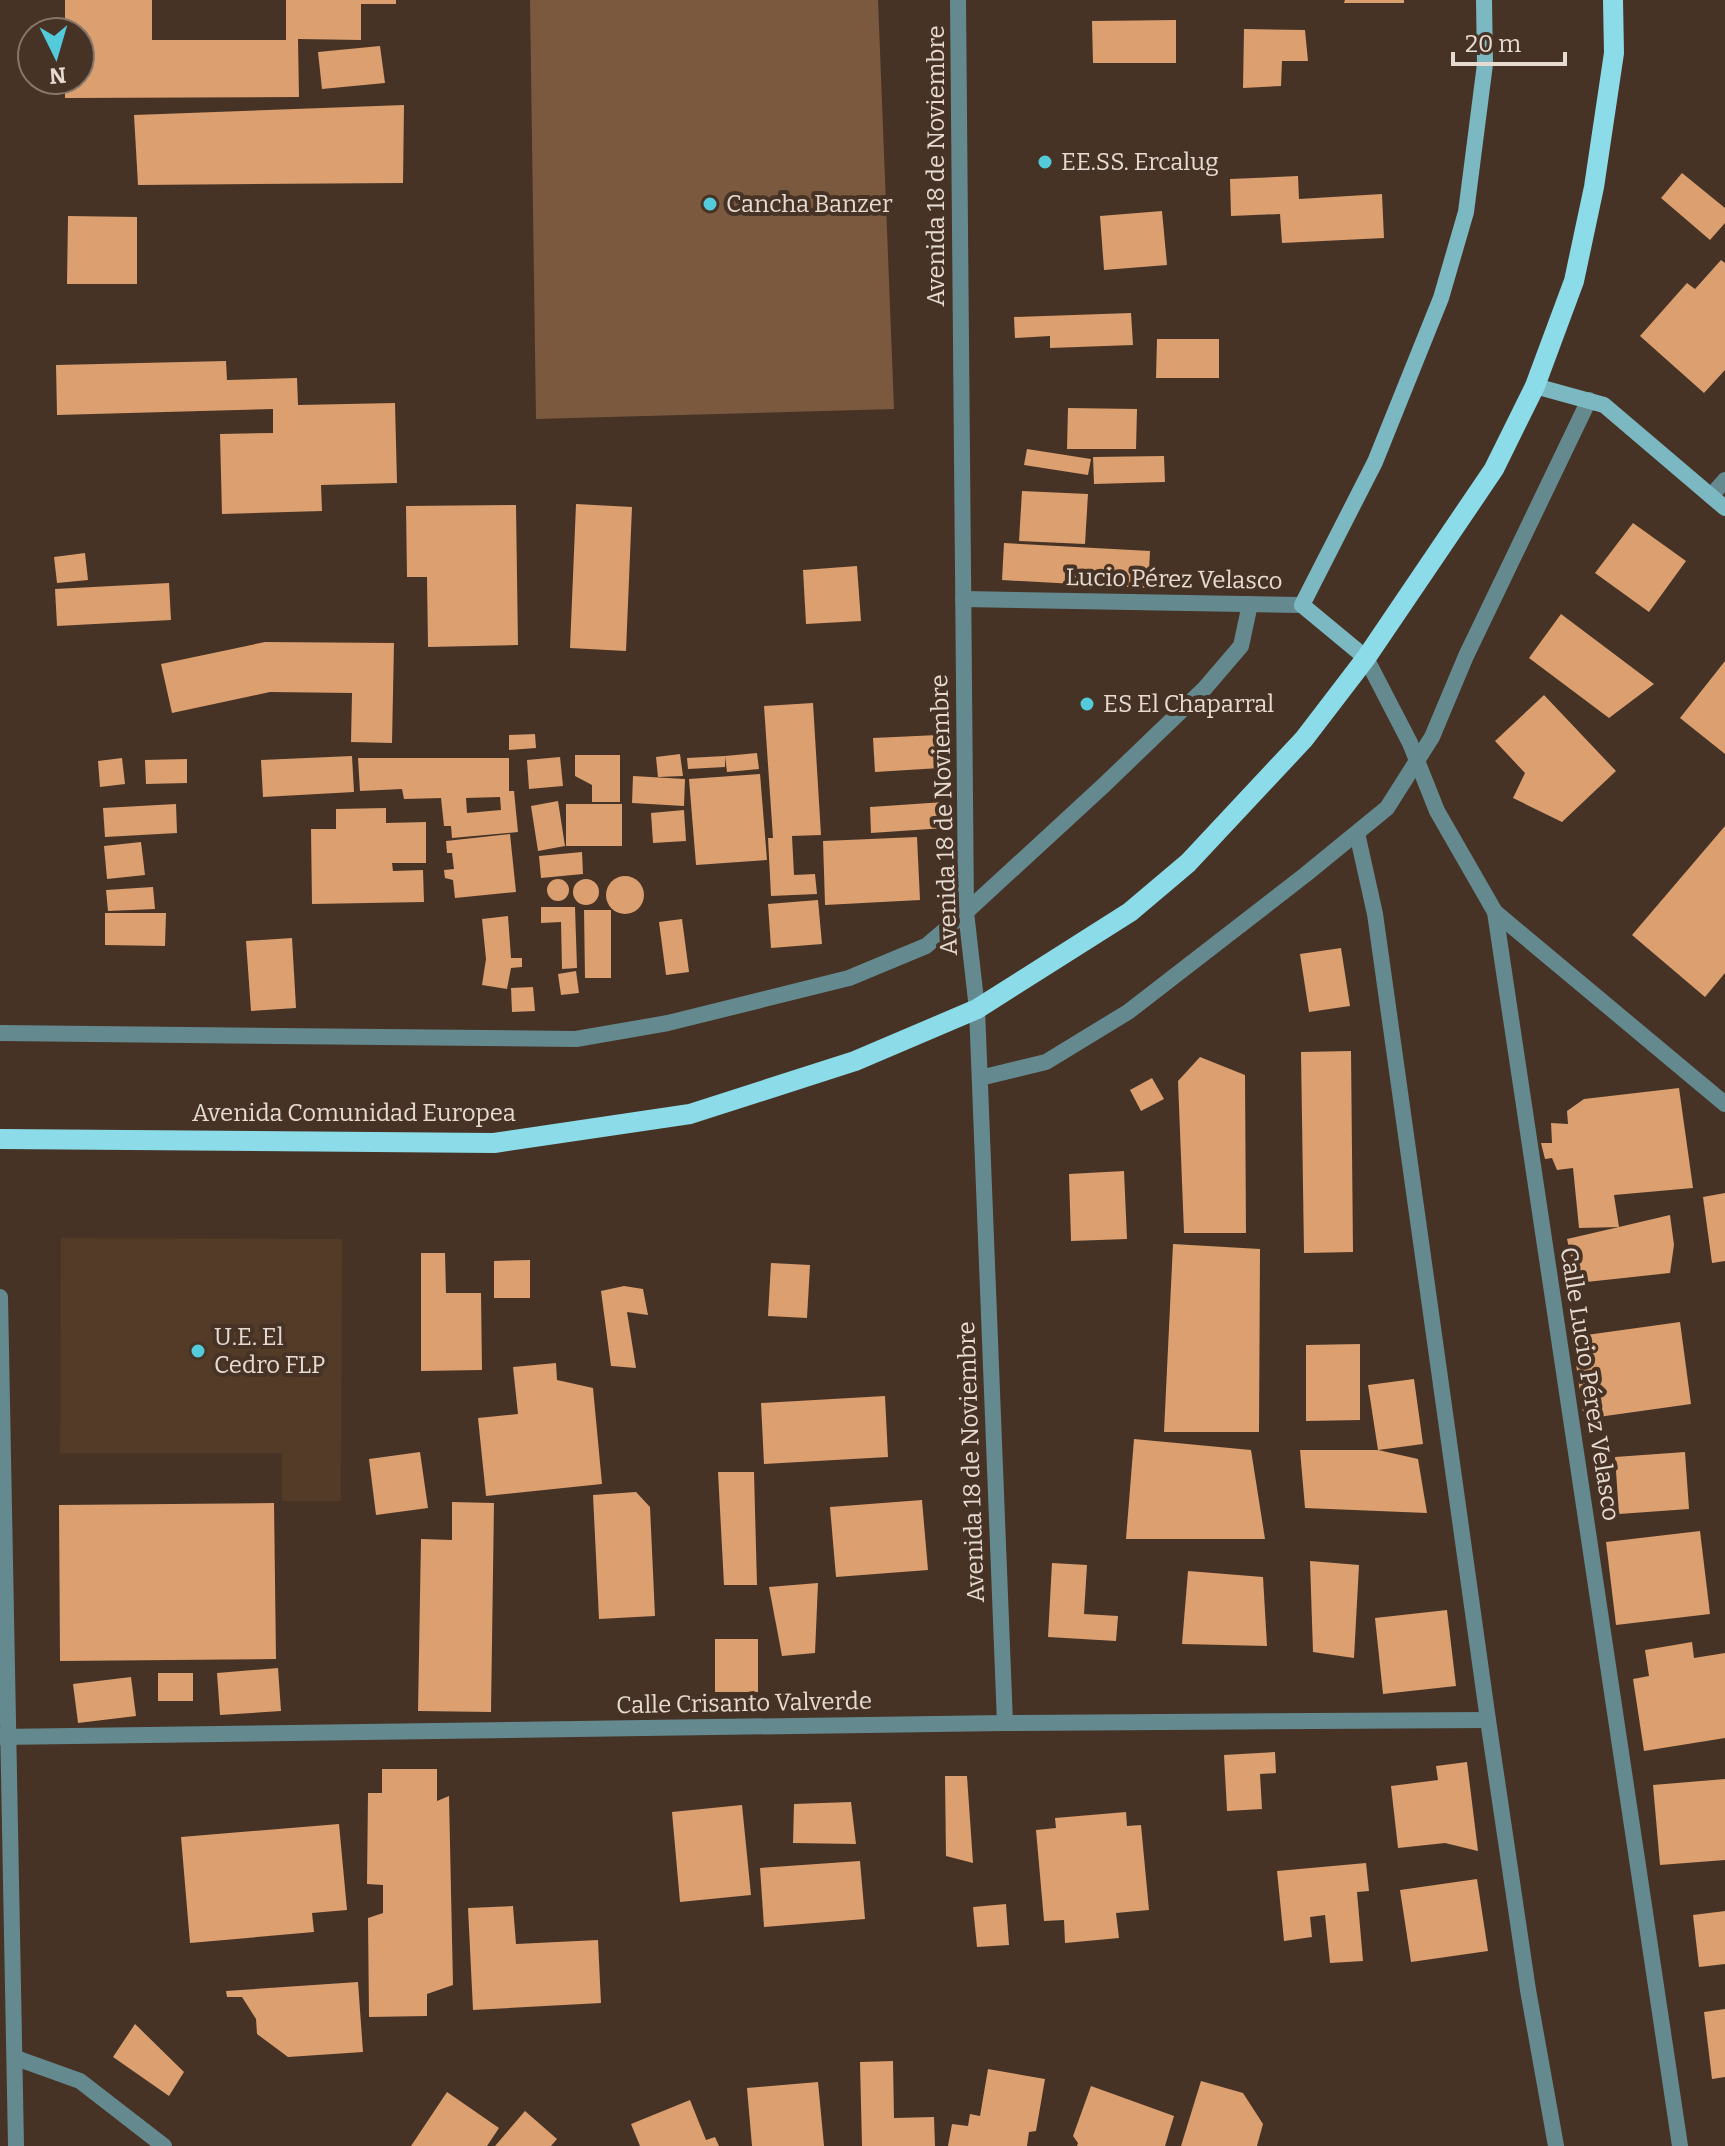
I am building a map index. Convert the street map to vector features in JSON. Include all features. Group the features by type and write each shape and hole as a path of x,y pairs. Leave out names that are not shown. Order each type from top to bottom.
{"main road":[{"path":"1302,605 1375,462 1445,284 1466,212 1485,64 1484,0"},
{"name":"Avenida Comunidad Europea","path":"0,1139 494,1143 690,1114 855,1061 977,1009 1130,912 1188,863 1304,739 1366,658 1494,469 1535,386 1574,281 1594,187 1614,53 1613,0"},
{"path":"1535,386 1604,405 1725,508"},
{"name":"Lucio Pérez Velasco","path":"1302,605 1366,658"}],"street":[{"name":"Avenida 18 de Noviembre","path":"958,0 966,912 977,1009 1005,1723"},
{"path":"980,1078 1046,1062 1128,1012 1387,808 1432,737 1466,656 1589,400"},
{"path":"1711,496 1725,480"},
{"name":"Lucio Pérez Velasco","path":"963,599 1302,605"},
{"path":"0,1033 576,1039 668,1023 849,978 926,946 1103,786 1205,688 1241,646 1250,604"},
{"name":"Calle Lucio Pérez Velasco","path":"1366,658 1410,743 1437,811 1495,912 1680,2146"},
{"path":"1357,833 1375,914 1488,1720 1528,1990 1556,2146"},
{"path":"1495,912 1725,1104"},
{"path":"0,1297 5,1737 16,2146"},
{"name":"Calle Crisanto Valverde","path":"5,1737 1005,1723 1488,1720"},
{"path":"16,2058 80,2081 164,2146"}],"shaded area":[{"name":"Cancha Banzer","path":"530,0 878,0 894,409 536,419"},
{"path":"61,1238 342,1239 341,1501 282,1501 282,1453 60,1453"}],"building":[{"path":"65,0 152,0 152,40 286,40 286,0 396,0 396,4 361,4 361,40 298,39 299,97 65,98 96,96 96,16 65,16"},
{"path":"1345,0 1404,0 1404,3 1344,3"},
{"path":"1176,20 1176,63 1093,63 1092,21"},
{"path":"1244,29 1305,30 1308,61 1282,61 1281,86 1243,88"},
{"path":"380,46 385,83 322,89 318,52"},
{"path":"404,105 403,183 138,185 134,115"},
{"path":"1682,173 1725,208 1725,223 1710,240 1661,198"},
{"path":"1298,176 1299,199 1382,194 1384,238 1282,243 1280,214 1231,216 1230,179"},
{"path":"1162,211 1167,265 1104,270 1100,216"},
{"path":"68,216 137,217 137,284 67,284"},
{"path":"1721,260 1725,263 1725,370 1704,393 1640,336 1687,283 1695,289"},
{"path":"1131,313 1133,345 1050,348 1050,336 1015,338 1014,317"},
{"path":"1157,339 1219,339 1219,378 1156,378"},
{"path":"226,361 227,380 297,378 298,405 395,403 397,483 321,485 322,511 222,514 220,434 273,433 273,409 57,415 56,365"},
{"path":"1068,408 1137,409 1136,449 1067,449"},
{"path":"1027,449 1091,459 1088,475 1024,465"},
{"path":"1164,456 1165,482 1094,484 1093,457"},
{"path":"1022,491 1088,494 1085,544 1019,541"},
{"path":"576,504 632,507 626,651 570,648"},
{"path":"516,505 518,645 428,647 427,577 407,577 406,506"},
{"path":"1633,523 1686,561 1649,612 1595,573"},
{"path":"1004,543 1150,551 1148,588 1002,580"},
{"path":"85,553 88,580 57,583 54,557"},
{"path":"857,566 861,621 806,624 803,570"},
{"path":"169,583 171,620 57,626 55,589"},
{"path":"1561,614 1654,684 1609,718 1529,658"},
{"path":"265,642 394,643 392,743 351,742 352,693 270,692 172,713 161,664"},
{"path":"1725,661 1725,754 1680,718"},
{"path":"1544,695 1616,771 1562,822 1513,798 1525,773 1495,741"},
{"path":"813,703 821,835 792,836 794,875 815,874 817,894 771,896 768,838 773,838 764,706"},
{"path":"535,734 536,748 509,750 509,735"},
{"path":"938,735 940,768 875,772 873,738"},
{"path":"757,753 759,769 727,772 725,756"},
{"path":"680,754 683,776 658,777 656,757"},
{"path":"575,755 620,755 620,802 592,802 592,785 575,776"},
{"path":"352,756 354,792 263,797 261,760"},
{"path":"725,756 725,767 688,769 687,758"},
{"path":"560,757 563,786 529,789 527,760"},
{"path":"122,758 125,784 100,787 98,761"},
{"path":"358,758 509,758 509,791 514,791 518,832 452,838 451,826 444,826 441,798 404,799 402,789 360,791","holes":["500,797 501,810 467,813 466,798"]},
{"path":"187,759 187,783 146,784 145,760"},
{"path":"760,774 767,860 696,865 689,779"},
{"path":"633,776 685,779 684,806 632,803"},
{"path":"558,801 565,846 538,851 531,806"},
{"path":"944,802 945,828 871,833 870,807"},
{"path":"176,804 177,833 105,837 103,808"},
{"path":"566,804 622,804 622,846 566,846"},
{"path":"386,808 386,823 426,822 426,863 392,863 393,871 423,870 424,902 312,904 311,829 336,829 336,809"},
{"path":"684,810 686,841 653,843 651,813"},
{"path":"1725,826 1725,973 1705,997 1632,935"},
{"path":"510,834 516,892 455,898 453,880 445,878 444,870 454,869 452,853 447,853 446,841"},
{"path":"917,837 920,900 825,905 823,841"},
{"path":"141,842 145,875 107,879 104,846"},
{"path":"582,852 583,874 541,878 539,856"},
{"path":"625,876 638,882 644,895 638,908 625,914 612,908 606,895 612,882"},
{"path":"558,879 566,882 569,890 566,898 558,901 550,898 547,890 550,882"},
{"path":"586,879 595,883 599,892 595,901 586,905 577,901 573,892 577,883"},
{"path":"153,887 155,909 108,911 106,890"},
{"path":"818,900 822,944 771,948 768,904"},
{"path":"541,907 575,907 577,968 562,969 561,922 541,923"},
{"path":"584,910 611,910 611,978 585,978"},
{"path":"105,913 166,913 165,946 105,945"},
{"path":"508,916 511,958 522,958 522,967 511,968 507,989 482,985 486,959 482,919"},
{"path":"682,919 689,972 666,975 659,922"},
{"path":"292,938 296,1008 251,1011 246,941"},
{"path":"1341,948 1350,1006 1309,1012 1300,954"},
{"path":"576,971 579,993 561,995 558,974"},
{"path":"533,987 535,1011 512,1012 511,988"},
{"path":"1351,1051 1353,1252 1304,1253 1301,1052"},
{"path":"1200,1057 1245,1075 1246,1233 1184,1233 1178,1081"},
{"path":"1152,1078 1164,1099 1141,1111 1130,1090"},
{"path":"1679,1088 1693,1188 1614,1195 1619,1227 1579,1228 1573,1168 1557,1170 1552,1158 1545,1159 1541,1143 1552,1143 1551,1123 1568,1124 1567,1111 1584,1099"},
{"path":"1124,1171 1127,1239 1071,1241 1069,1174"},
{"path":"1725,1193 1725,1261 1712,1263 1703,1197"},
{"path":"1670,1215 1674,1245 1670,1273 1577,1283 1567,1239"},
{"path":"1173,1244 1260,1249 1259,1432 1164,1432"},
{"path":"421,1253 445,1253 446,1293 481,1293 482,1370 421,1371"},
{"path":"530,1260 530,1298 494,1298 494,1261"},
{"path":"771,1263 810,1265 807,1318 768,1316"},
{"path":"624,1286 643,1289 648,1315 627,1312 636,1368 611,1366 601,1291"},
{"path":"1680,1322 1691,1404 1584,1419 1572,1337"},
{"path":"1360,1344 1360,1420 1306,1421 1306,1345"},
{"path":"556,1363 557,1380 593,1388 602,1484 486,1496 478,1418 518,1414 513,1367"},
{"path":"1414,1379 1423,1444 1378,1450 1368,1385"},
{"path":"885,1396 888,1457 764,1464 761,1403"},
{"path":"1134,1439 1251,1450 1265,1539 1126,1539"},
{"path":"1300,1450 1378,1450 1418,1459 1427,1513 1305,1508"},
{"path":"420,1452 428,1508 376,1515 369,1459"},
{"path":"1685,1452 1689,1509 1619,1514 1615,1457"},
{"path":"718,1472 754,1472 757,1585 724,1585"},
{"path":"636,1492 650,1507 655,1616 599,1619 593,1495"},
{"path":"922,1500 928,1570 836,1577 830,1507"},
{"path":"452,1502 494,1503 491,1712 418,1711 421,1539 452,1540"},
{"path":"274,1503 276,1659 60,1661 59,1505"},
{"path":"1700,1531 1710,1614 1616,1625 1606,1542"},
{"path":"1310,1561 1359,1565 1354,1658 1313,1652"},
{"path":"1052,1563 1087,1565 1084,1614 1118,1616 1116,1641 1048,1637"},
{"path":"1188,1571 1263,1577 1267,1646 1182,1644"},
{"path":"818,1583 815,1653 782,1656 769,1587"},
{"path":"1447,1610 1456,1686 1383,1694 1375,1618"},
{"path":"715,1639 758,1639 758,1692 715,1692"},
{"path":"1692,1642 1694,1658 1725,1653 1725,1738 1644,1751 1633,1679 1649,1676 1645,1650"},
{"path":"278,1668 281,1711 220,1715 217,1673"},
{"path":"158,1673 193,1673 193,1701 158,1701"},
{"path":"131,1677 136,1716 78,1723 73,1684"},
{"path":"1275,1752 1276,1773 1260,1774 1262,1809 1227,1811 1224,1755"},
{"path":"1467,1762 1478,1851 1445,1843 1398,1848 1391,1786 1438,1780 1436,1766"},
{"path":"382,1769 437,1769 437,1801 449,1796 453,1985 427,1994 427,2016 369,2017 368,1918 383,1913 383,1885 367,1884 368,1793 382,1793"},
{"path":"945,1776 967,1776 973,1863 946,1856"},
{"path":"1725,1779 1725,1860 1660,1865 1653,1785"},
{"path":"851,1802 856,1844 793,1843 794,1804"},
{"path":"742,1805 751,1895 680,1902 672,1812"},
{"path":"1126,1812 1127,1826 1141,1825 1149,1910 1116,1913 1119,1938 1065,1943 1064,1920 1044,1921 1036,1830 1056,1828 1055,1818"},
{"path":"339,1824 347,1910 312,1913 314,1932 190,1943 181,1837"},
{"path":"860,1861 865,1919 764,1927 760,1868"},
{"path":"1366,1863 1369,1891 1357,1892 1363,1961 1330,1963 1325,1915 1310,1917 1312,1937 1284,1941 1277,1871"},
{"path":"1477,1879 1488,1951 1411,1962 1400,1890"},
{"path":"1006,1904 1009,1945 977,1947 973,1907"},
{"path":"513,1906 516,1944 598,1940 601,2003 473,2010 468,1908"},
{"path":"1725,1911 1725,1964 1699,1967 1693,1915"},
{"path":"358,1982 363,2052 288,2057 257,2034 256,2019 242,1997 227,1997 226,1991"},
{"path":"1725,2009 1725,2077 1712,2079 1704,2012"},
{"path":"135,2024 184,2072 169,2096 113,2057"},
{"path":"893,2061 894,2118 934,2117 935,2146 862,2146 860,2062"},
{"path":"988,2069 1045,2079 1036,2131 1029,2132 1027,2146 948,2146 952,2124 968,2126 970,2114 980,2116"},
{"path":"1201,2081 1243,2093 1263,2124 1257,2146 1181,2146"},
{"path":"818,2082 824,2146 752,2146 747,2088"},
{"path":"1091,2086 1174,2116 1165,2146 1077,2146 1073,2136"},
{"path":"447,2092 499,2128 487,2146 411,2146"},
{"path":"690,2100 706,2140 715,2137 719,2146 640,2146 631,2124"},
{"path":"525,2111 557,2139 551,2146 495,2146"}],"place":[{"name":"EE.SS. Ercalug","path":"1045,162"},
{"name":"Cancha Banzer","path":"710,204"},
{"name":"ES El Chaparral","path":"1087,704"},
{"name":"U.E. El Cedro FLP","path":"198,1351"}]}
